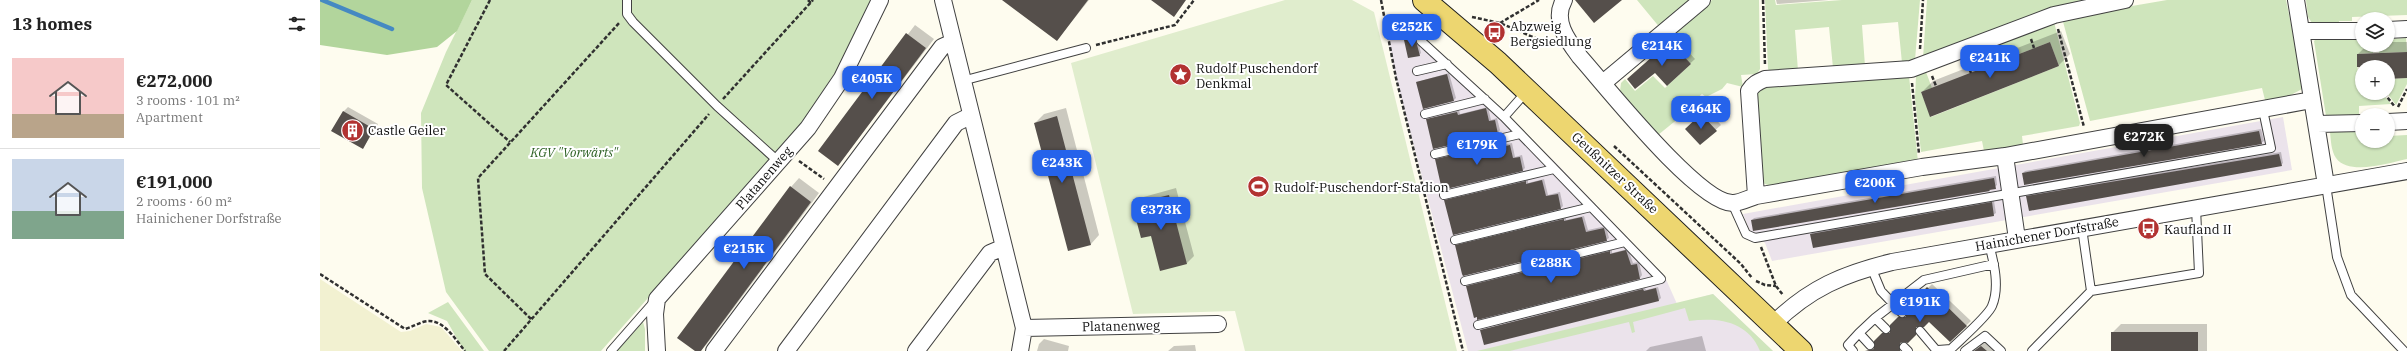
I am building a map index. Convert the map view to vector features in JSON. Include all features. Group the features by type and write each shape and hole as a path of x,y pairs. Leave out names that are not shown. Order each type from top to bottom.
{"main road":[{"name":"Geußnitzer Straße","path":"1424,0 1527,90 1801,351"}],"street":[{"name":"Platanenweg","path":"657,299 808,128 842,78 880,0"},
{"path":"943,0 970,116 1024,328 1020,351"},
{"path":"1564,0 1559,17 1565,37 1580,57 1687,176 1717,198 1732,203 1756,196 1922,167 2005,156 2312,100"},
{"path":"1604,84 1702,0"},
{"path":"1756,196 1749,91 1752,85 1765,79 1814,73 1884,68 1915,68 2054,15 2125,0"},
{"path":"2296,0 2326,185"},
{"path":"2395,30 2407,30"},
{"path":"2301,31 2355,31"},
{"path":"714,351 942,47 953,42"},
{"path":"786,351 956,123 970,116"},
{"path":"2395,117 2407,121"},
{"path":"2317,124 2355,123"},
{"path":"2005,156 2017,239"},
{"name":"Hainichener Dorfstraße","path":"1773,324 1793,306 1838,278 1871,267 1989,244 2407,170"},
{"path":"916,351 990,253 1004,247"},
{"path":"657,299 655,314 657,351"},
{"name":"Platanenweg","path":"1024,328 1218,324"}],"lane":[{"path":"627,0 627,14 717,106 783,157"},
{"path":"1421,41 1504,117 1661,279 1478,325"},
{"path":"962,81 1086,48"},
{"path":"1417,71 1447,64"},
{"path":"1504,117 1527,90"},
{"path":"1425,114 1485,99"},
{"path":"1732,203 1746,234 1758,237 2010,194 2271,148 2263,110"},
{"path":"1435,154 1520,134"},
{"path":"1444,195 1554,169"},
{"path":"2326,185 2337,257 2351,295 2404,351"},
{"path":"1455,240 1591,207"},
{"path":"2032,351 2091,291 2198,273 2196,208"},
{"path":"2082,228 2091,291"},
{"path":"1465,281 1625,242"},
{"path":"1920,331 1938,350 1951,349 1992,307 1996,290 1994,264 1989,244"},
{"path":"1853,351 1848,345 1859,333 1893,303 1924,280 1994,264"},
{"path":"1871,267 1881,291 1902,313"},
{"path":"611,351 657,299"},
{"path":"1875,318 1886,329"},
{"path":"1859,333 1870,346"},
{"path":"1965,351 1985,336 2001,351"}],"path":[{"path":"490,0 446,85 511,142"},
{"path":"808,0 811,3"},
{"path":"504,351 717,106 813,0"},
{"path":"1086,48 1175,25 1194,0"},
{"path":"1381,0 1396,78 1463,351"},
{"path":"1500,23 1539,0"},
{"path":"1763,0 1765,79"},
{"path":"1917,136 1915,68 1924,0"},
{"path":"1453,24 1457,13 1500,23 1580,57"},
{"path":"531,319 486,274 478,178 627,14"},
{"path":"2054,15 2088,141"},
{"path":"2395,111 2407,89"},
{"path":"783,157 837,188"},
{"path":"1758,237 1776,286 1793,306"},
{"path":"320,274 405,329 424,321 438,323 447,328 465,351"}],"shaded area":[{"path":"1412,30 1423,37 1487,95 1559,166 1665,277 1677,304 1713,294 1773,351 1468,351 1396,78 1387,35"},
{"path":"2283,117 2292,170 1772,261 1765,243 1749,229 1743,214"}],"green space":[{"path":"320,0 472,0 457,31 437,47 387,55 320,45"},
{"name":"KGV \"Vorwärts\"","path":"472,0 873,0 836,71 797,130 601,351 489,351 446,292 422,188 421,113 446,52"},
{"name":"Rudolf-Puschendorf-Stadion","path":"1285,0 1352,0 1374,12 1457,351 1245,351 1235,311 1133,314 1071,63"},
{"path":"1637,0 1694,0 1661,29"},
{"path":"1712,0 1759,0 1760,69 1757,74 1741,75 1743,87 1727,83 1722,89 1706,97 1702,94 1688,106 1690,109 1658,135 1620,91 1621,83 1625,79 1635,91 1653,76 1665,88 1691,64 1669,39"},
{"path":"1765,0 1775,0 1776,5 1842,0 1920,0 1915,60 1902,63 1898,22 1862,25 1865,66 1833,68 1829,27 1795,30 1798,71 1771,73 1768,69"},
{"path":"1927,0 2089,0 2038,12 1923,58"},
{"path":"2167,0 2286,0 2304,88 2287,97 2265,100 2262,88 2090,121 2062,18"},
{"path":"2306,0 2407,0 2407,15 2395,15 2395,12 2355,12 2355,17 2352,17 2352,21 2339,21 2339,26 2312,23 2308,17"},
{"path":"2054,22 2080,123 2079,126 2022,136 2023,145 1984,151 1982,141 1921,152 1915,98 1916,76 1926,72 1932,88 1921,92 1931,117 2059,66 2050,42 2003,60 1997,44"},
{"path":"2406,38 2407,52 2379,53 2395,52 2395,39"},
{"path":"2316,39 2355,40 2355,52 2373,52 2357,54 2357,60 2355,60 2355,100 2388,100 2391,104 2359,106 2359,108 2355,108 2355,118 2326,116 2314,41"},
{"path":"1909,76 1918,162 1770,186 1763,183 1760,176 1755,96 1758,90 1763,87"},
{"path":"2407,78 2407,84 2396,105 2392,100 2395,100 2395,79"},
{"path":"2355,128 2355,148 2395,148 2395,136 2407,135 2407,159 2370,167 2350,166 2342,163 2336,158 2333,152 2330,132"},
{"path":"320,279 401,332 410,331 426,324 441,327 462,351 320,351"},
{"path":"1713,294 1773,351 1760,351 1755,341 1748,333 1731,323 1711,320 1689,321 1685,308 1633,322 1635,332 1632,333 1629,322 1510,351 1477,351"},
{"path":"448,302 484,351 464,351 447,321 428,313"},
{"path":"643,322 645,329 645,351 617,351"}],"building":[{"path":"1002,0 1088,0 1057,41"},
{"path":"1151,0 1186,0 1174,17"},
{"path":"1575,0 1622,0 1594,23"},
{"path":"906,33 926,48 838,166 818,151"},
{"path":"1415,37 1420,56 1408,58 1404,40"},
{"path":"1670,41 1691,64 1667,86 1655,73 1635,89 1627,79"},
{"path":"2050,42 2059,66 1930,117 1921,92"},
{"path":"2407,52 2407,78 2395,79 2395,60 2357,60 2357,54"},
{"path":"1447,74 1454,101 1423,109 1416,82"},
{"path":"1486,108 1489,121 1495,120 1498,134 1433,149 1426,119 1457,112 1458,115"},
{"name":"Castle Geiler","path":"343,111 374,129 363,149 331,131"},
{"path":"1701,114 1717,131 1700,145 1685,129"},
{"path":"1057,116 1091,245 1068,251 1034,123"},
{"path":"2259,131 2262,144 2024,185 2022,173"},
{"path":"1501,144 1501,147 1510,145 1513,158 1520,157 1523,171 1442,190 1435,159"},
{"path":"2279,154 2282,166 2029,211 2026,196"},
{"path":"1994,178 1996,189 1989,190 1990,191 1753,231 1751,220"},
{"path":"1542,180 1546,196 1558,194 1561,209 1453,235 1444,200 1526,181 1526,184"},
{"path":"790,186 811,202 701,351 695,351 677,338"},
{"path":"1169,195 1187,264 1160,271 1151,236 1141,238 1132,204"},
{"path":"1992,202 1994,216 1813,248 1810,234"},
{"path":"1582,217 1586,232 1604,228 1607,241 1463,276 1462,274 1455,245 1564,219 1564,221"},
{"path":"1626,250 1631,265 1637,264 1640,279 1477,320 1477,317 1474,318 1466,286 1610,251 1610,254"},
{"path":"1927,287 1967,326 1950,342 1929,322 1924,327 1916,327 1916,335 1908,343 1900,343 1900,351 1865,351 1874,349 1874,341 1882,333 1890,333 1890,325 1898,317 1906,317 1906,309"},
{"path":"1656,288 1659,301 1484,345 1480,330 1643,289 1644,291"},
{"path":"2111,332 2198,332 2198,351 2111,351"},
{"path":"1981,346 1987,351 1974,351"}],"waterway":[{"path":"322,0 392,29"}],"place":[{"name":"Abzweig Bergsiedlung","path":"1494,33"},
{"name":"Rudolf Puschendorf Denkmal","path":"1181,75"},
{"name":"Castle Geiler","path":"353,130"},
{"name":"Rudolf-Puschendorf-Stadion","path":"1259,187"},
{"name":"Kaufland II","path":"2149,229"}]}
